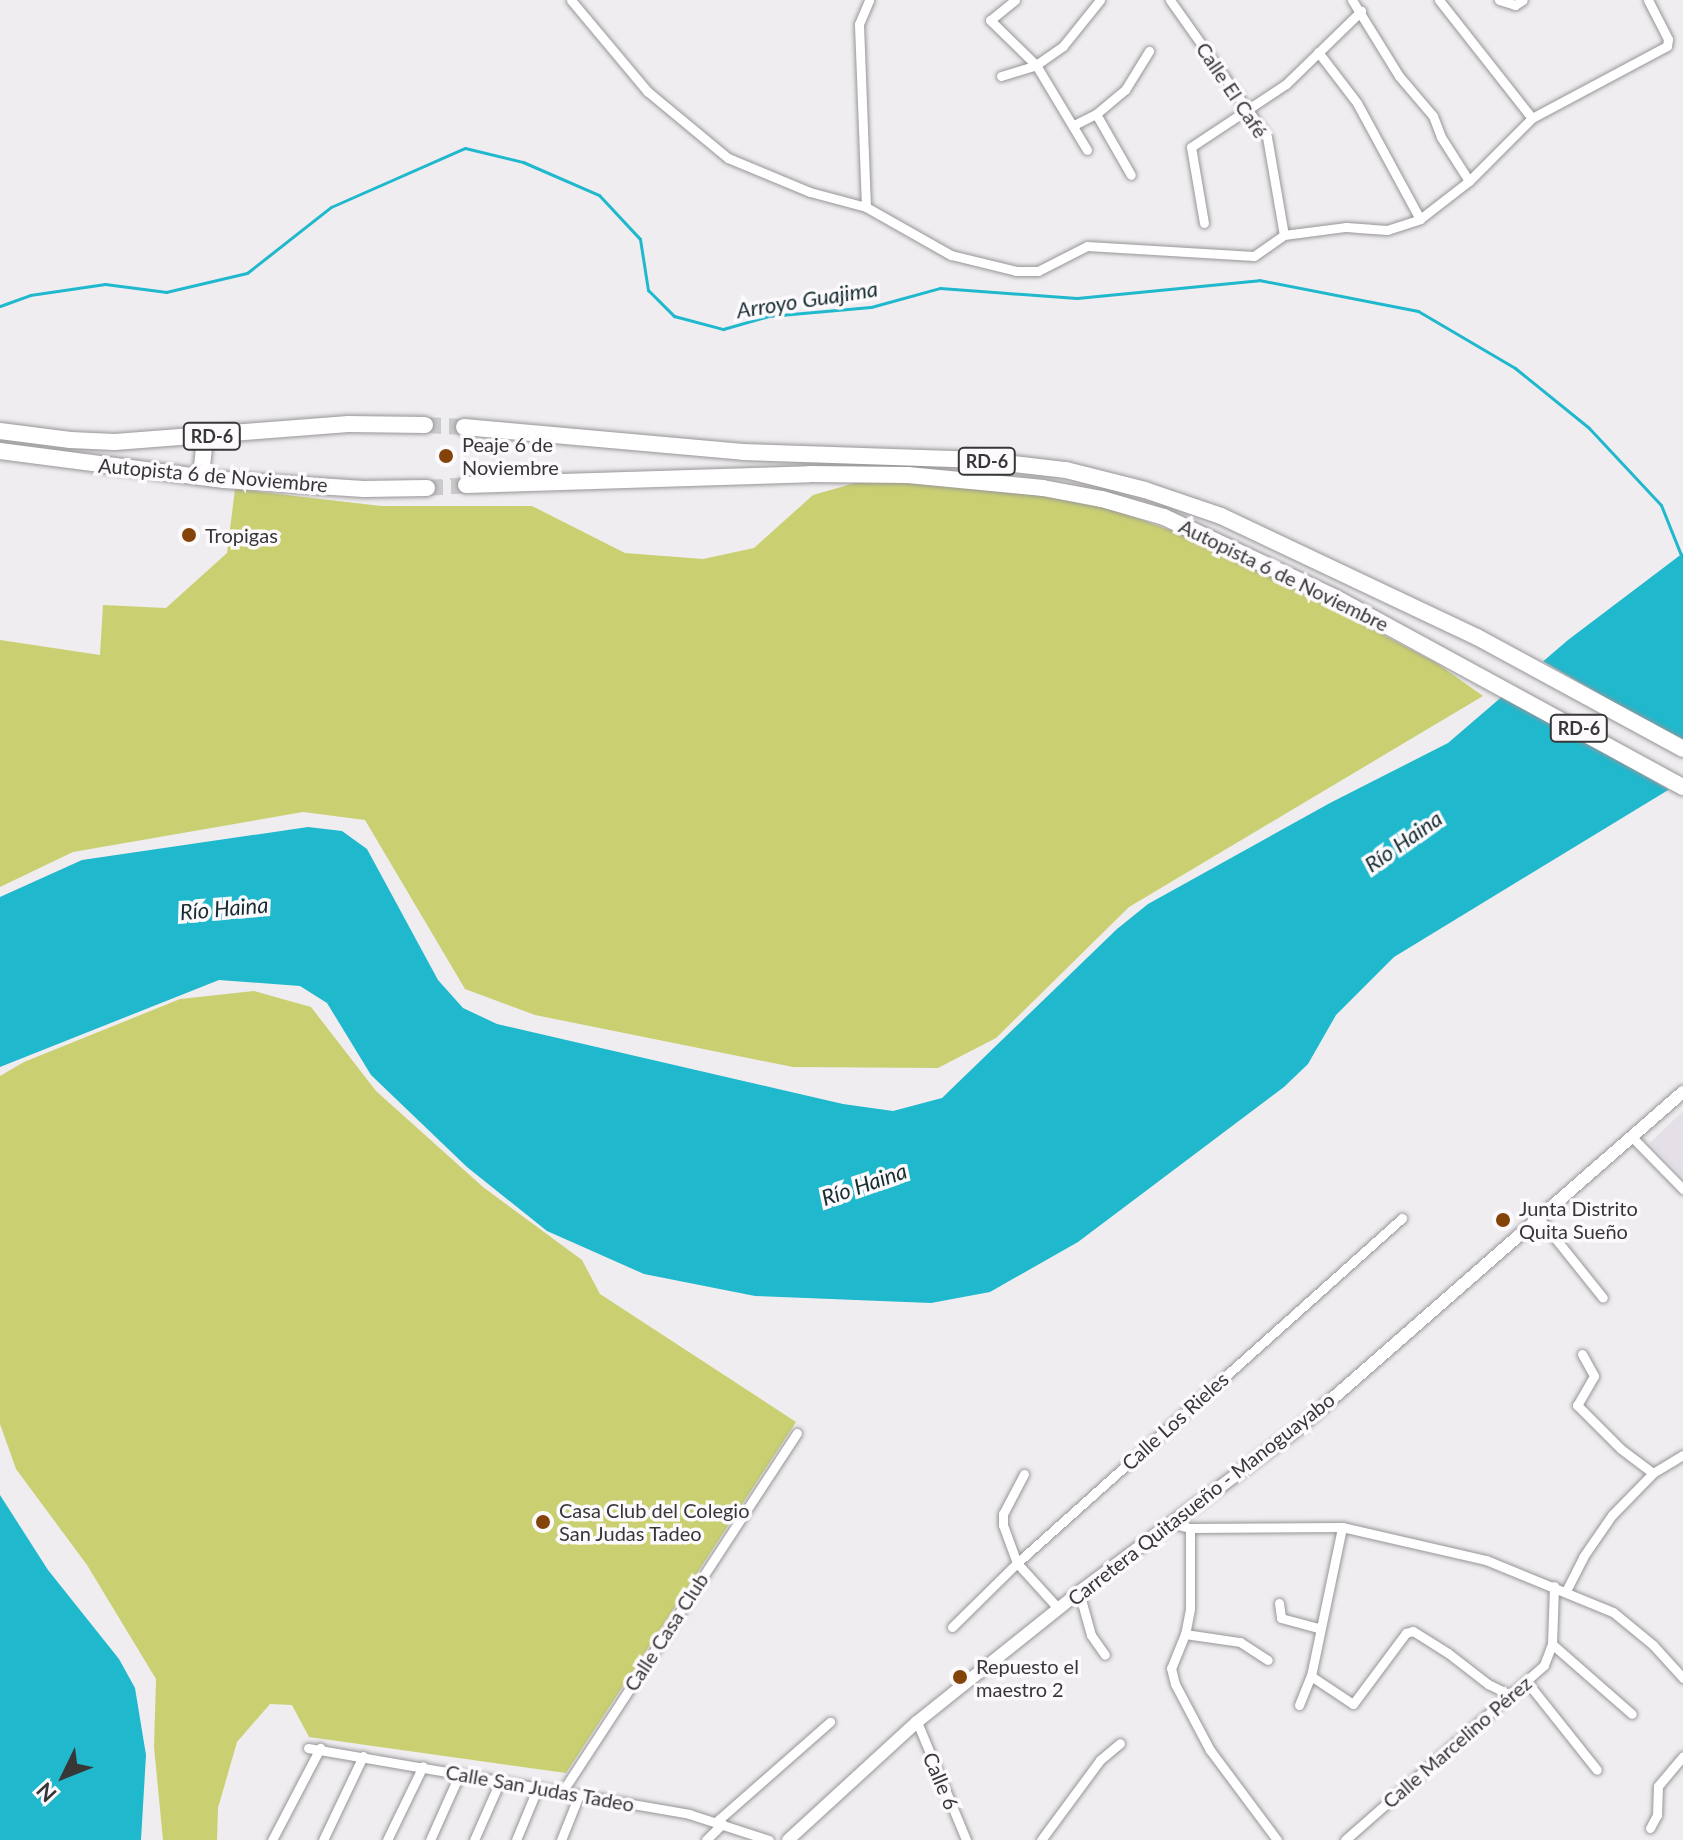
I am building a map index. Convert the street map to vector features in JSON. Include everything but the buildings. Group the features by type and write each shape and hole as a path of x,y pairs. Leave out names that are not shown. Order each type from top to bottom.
{"highway":[{"name":"Autopista 6 de Noviembre","path":"0,431 115,442 348,424 425,425"},
{"name":"Autopista 6 de Noviembre","path":"464,427 638,444 979,460 1066,470 1145,490 1221,516 1477,637 1683,749"},
{"path":"201,476 205,437"},
{"name":"Autopista 6 de Noviembre","path":"0,451 201,476 364,489 427,488"},
{"name":"Autopista 6 de Noviembre","path":"466,485 810,474 908,475 1043,488 1164,517 1336,598 1474,670 1683,787"}],"street":[{"path":"571,0 647,91 728,158 810,192 866,207 951,255 1016,271 1038,271 1087,246 1143,252 1254,256 1284,235 1346,227 1387,230 1420,219 1469,181 1532,118 1667,46 1668,39 1648,0"},
{"path":"866,207 859,24 869,0"},
{"path":"1015,0 990,20 1036,65 1087,150"},
{"path":"1001,76 1036,65 1063,46 1100,0"},
{"name":"Calle El Café","path":"1170,0 1267,137 1284,235"},
{"path":"1352,0 1399,76 1433,116 1441,137 1469,181"},
{"path":"1439,0 1532,118"},
{"path":"1499,0 1515,5 1523,0"},
{"path":"1204,223 1191,147 1286,84 1361,11"},
{"path":"1074,125 1096,114 1125,90 1149,51"},
{"path":"1318,52 1357,103 1420,219"},
{"path":"1096,114 1131,175"},
{"name":"Carretera Quitasueño - Manoguayabo","path":"788,1840 917,1722 1058,1608 1300,1427 1683,1092"},
{"path":"1632,1137 1683,1189"},
{"name":"Calle Los Rieles","path":"952,1627 1017,1563 1402,1218"},
{"path":"1539,1218 1603,1298"},
{"path":"1582,1354 1594,1376 1577,1405 1621,1449 1653,1473"},
{"name":"Calle Casa Club","path":"562,1792 797,1433"},
{"path":"1566,1591 1583,1557 1612,1515 1653,1473 1683,1455"},
{"path":"1024,1474 1003,1514 1003,1525 1017,1563 1058,1608"},
{"path":"1170,1523 1190,1528 1342,1527 1486,1560 1613,1612 1653,1645 1683,1678"},
{"path":"1299,1705 1311,1676 1342,1527"},
{"path":"1190,1528 1192,1582 1185,1634 1174,1654 1171,1668 1175,1684 1210,1750 1277,1840"},
{"name":"Calle Marcelino Pérez","path":"1345,1840 1544,1665 1552,1644 1554,1586"},
{"path":"1079,1592 1091,1635 1105,1655"},
{"path":"1279,1603 1281,1618 1319,1628"},
{"path":"1311,1676 1353,1704 1406,1633 1413,1631 1488,1684 1511,1695"},
{"path":"1185,1634 1240,1642 1268,1660"},
{"path":"1552,1644 1632,1714"},
{"path":"1527,1682 1597,1770"},
{"path":"706,1840 719,1823 830,1722"},
{"name":"Calle 6","path":"917,1722 966,1840"},
{"path":"1041,1840 1100,1760 1120,1743"},
{"name":"Calle San Judas Tadeo","path":"308,1748 579,1795 719,1823 769,1840"},
{"path":"272,1840 320,1748"},
{"path":"323,1840 363,1756"},
{"path":"1650,1828 1657,1815 1658,1786 1683,1756"},
{"path":"387,1840 423,1766"},
{"path":"430,1840 460,1773"},
{"path":"474,1840 500,1781"},
{"path":"516,1840 538,1787"},
{"path":"561,1840 579,1795"}],"shaded area":[{"path":"1683,1111 1683,1177 1650,1143"}],"green space":[{"path":"862,481 989,487 1099,505 1218,547 1438,664 1483,696 1129,907 996,1038 938,1068 793,1067 535,1015 465,989 365,820 303,812 73,852 0,887 0,640 100,655 103,605 166,608 227,553 235,489 381,506 532,506 625,553 703,559 754,548 813,495"},
{"path":"254,991 311,1007 376,1091 483,1187 582,1260 600,1294 796,1422 566,1773 309,1737 292,1705 270,1704 237,1742 218,1808 217,1840 163,1840 154,1747 156,1679 87,1565 16,1469 0,1424 0,1076 24,1062 180,999"}],"water":[{"name":"Río Haina","path":"1683,553 1683,781 1394,957 1336,1015 1308,1064 1284,1087 1078,1242 990,1292 931,1303 755,1296 644,1274 547,1231 467,1167 371,1075 327,1003 300,986 219,980 0,1067 0,897 82,860 308,827 342,831 367,849 438,980 463,1008 497,1024 843,1104 893,1111 942,1098 1117,929 1148,904 1330,803 1448,743 1568,640"},
{"path":"0,1495 48,1570 119,1659 135,1688 146,1755 141,1840 0,1840"}],"pier":[{"path":"1539,659 1683,742 1683,786 1673,792 1500,693"}],"waterway":[{"name":"Arroyo Guajima","path":"0,306 30,295 105,284 166,292 247,273 331,207 465,148 523,162 599,195 640,239 648,290 674,316 723,329 769,316 871,307 940,288 1077,298 1259,280 1418,311 1515,368 1589,428 1661,505 1681,555"}],"tunnel":[{"path":"425,425 464,427"},
{"path":"427,488 466,485"}],"place":[{"name":"Peaje 6 de Noviembre","path":"446,456"},
{"name":"Tropigas","path":"189,535"},
{"name":"Junta Distrito Quita Sueño","path":"1503,1220"},
{"name":"Casa Club del Colegio San Judas Tadeo","path":"543,1522"},
{"name":"Repuesto el maestro 2","path":"960,1677"}]}
